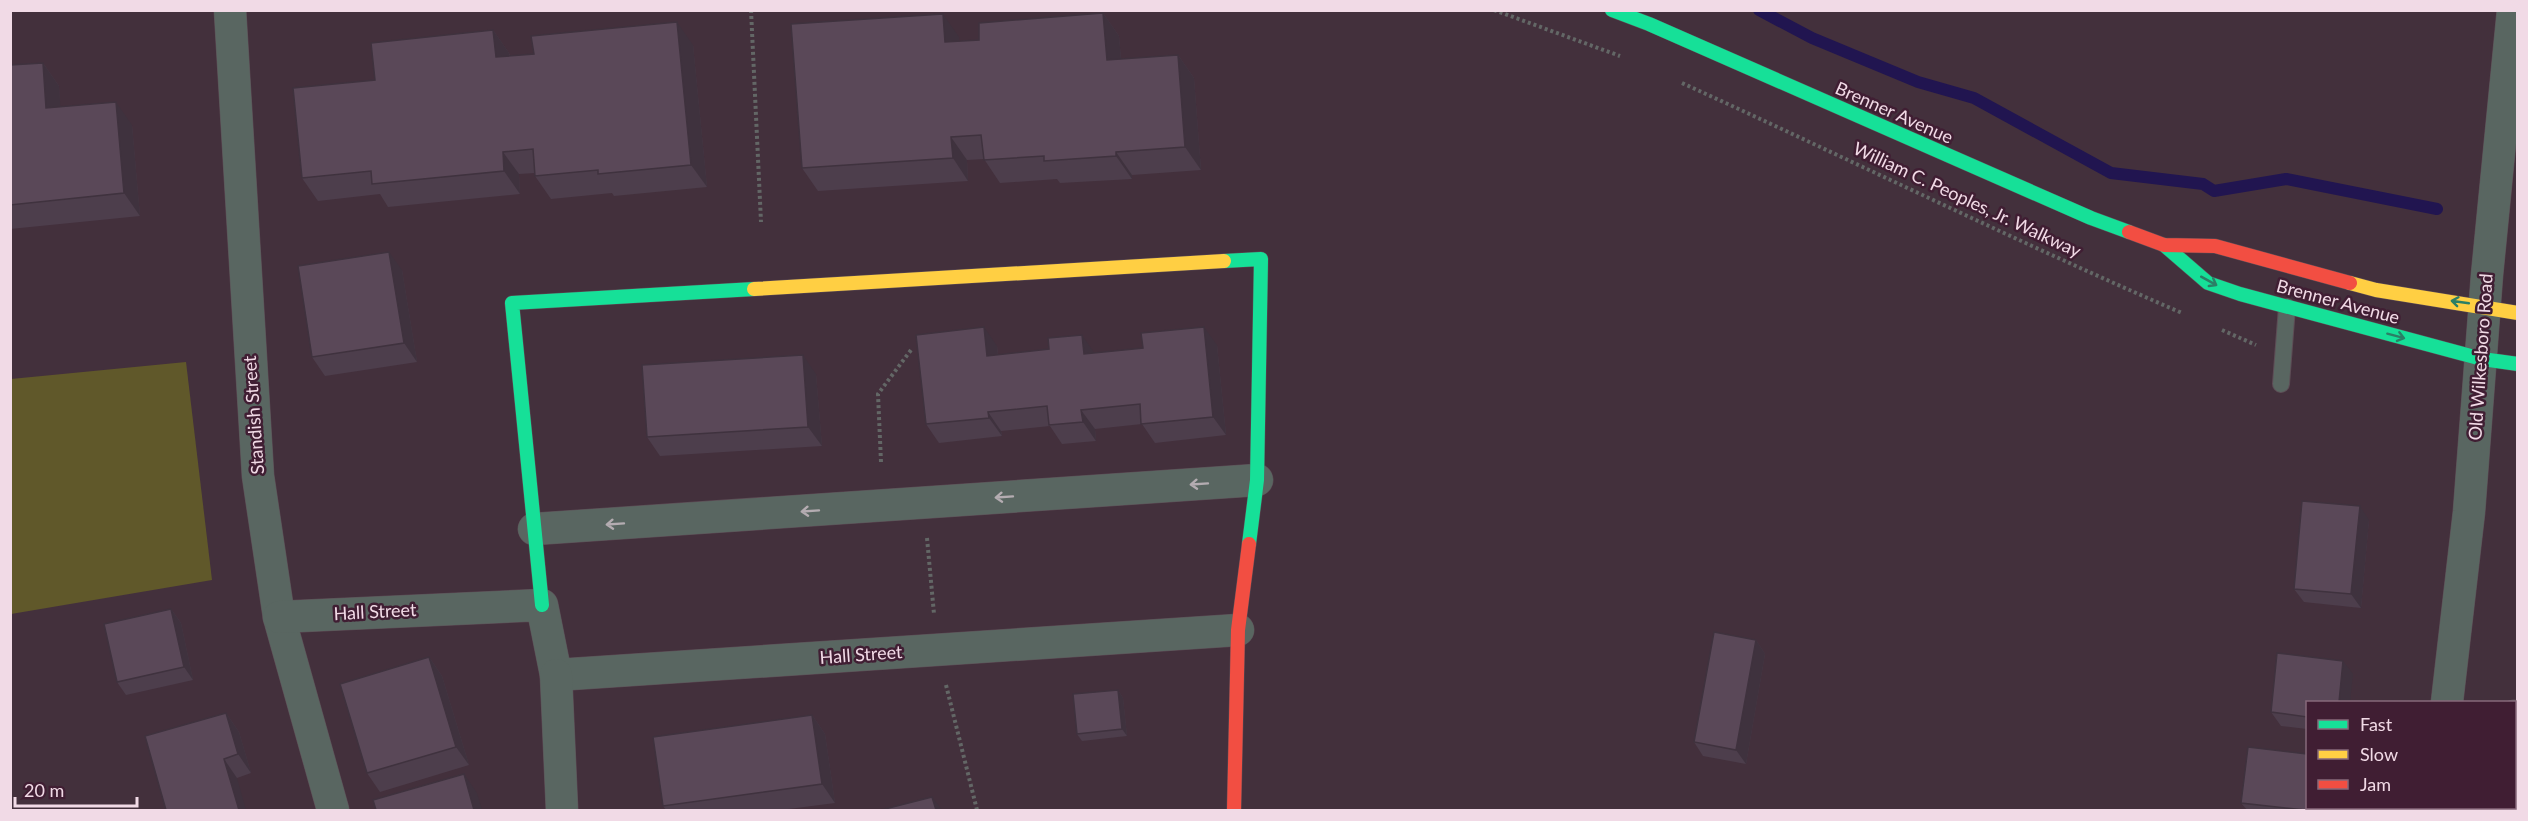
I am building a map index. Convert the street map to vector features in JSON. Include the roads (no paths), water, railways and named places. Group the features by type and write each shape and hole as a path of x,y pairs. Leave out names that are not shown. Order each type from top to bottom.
{"street":[{"name":"Standish Street","path":"230,10 258,476 279,616 333,810"},
{"name":"Brenner Avenue","path":"1612,10 2091,218 2164,245 2215,246 2376,290 2517,313"},
{"name":"Old Wilkesboro Road","path":"2447,701 2469,512 2485,306 2513,48 2513,10"},
{"name":"Brenner Avenue","path":"2164,245 2208,283 2481,359 2517,364"},
{"path":"562,810 556,675 542,604 512,303 1261,259 1257,480 1238,630 1234,810"},
{"path":"534,529 1257,480"},
{"name":"Hall Street","path":"279,616 542,604"},
{"name":"Hall Street","path":"556,675 1238,630"}],"lane":[{"path":"2281,384 2288,307"}],"waterway":[{"path":"1759,10 1812,38 1918,82 1974,98 2111,173 2203,184 2214,191 2286,179 2437,209"}]}
